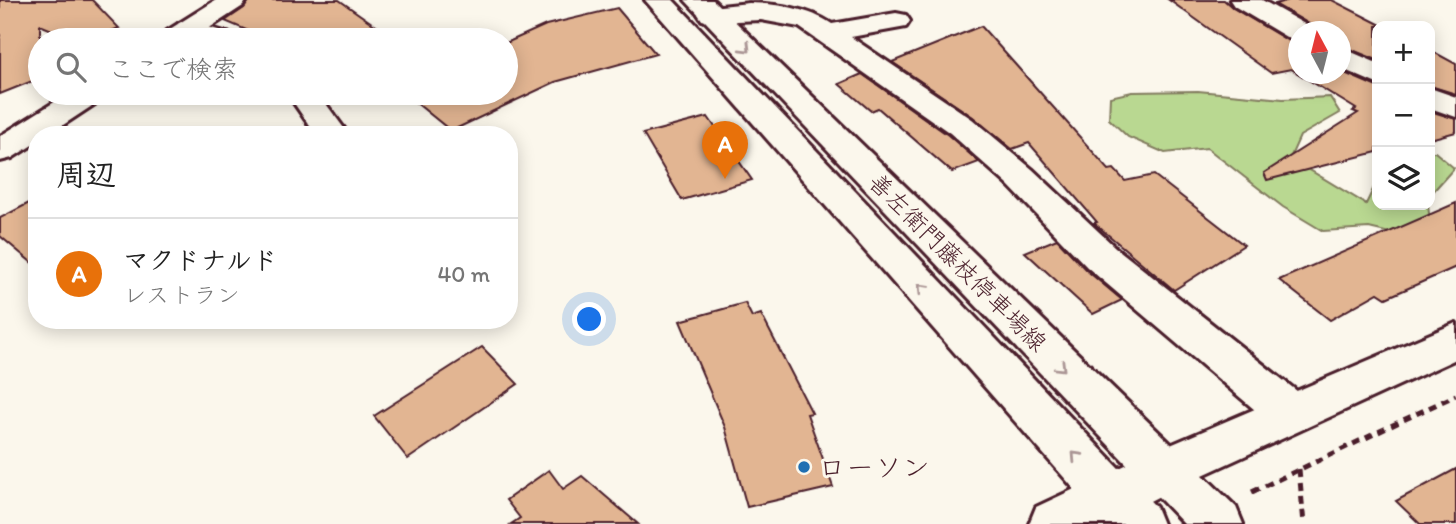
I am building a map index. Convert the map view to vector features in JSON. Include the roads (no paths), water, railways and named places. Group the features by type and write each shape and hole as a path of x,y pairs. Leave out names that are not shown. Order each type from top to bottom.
{"street":[{"path":"192,28 234,0"},
{"name":"善左衛門藤枝停車場線","path":"658,0 1126,510"},
{"path":"1243,0 1288,26"},
{"path":"705,7 782,12 809,21 961,126 1020,177 1101,257 1291,413"},
{"name":"善左衛門藤枝停車場線","path":"705,7 1213,519"},
{"path":"830,36 844,30 895,21"},
{"path":"1351,62 1372,73"},
{"path":"1435,99 1456,108"},
{"path":"39,126 71,105"},
{"path":"311,105 326,126"},
{"path":"0,151 28,133"},
{"path":"1055,524 1126,510 1164,470 1456,340"}],"place":[{"name":"マクドナルド","path":"725,179"},
{"name":"ローソン","path":"804,467"}]}
